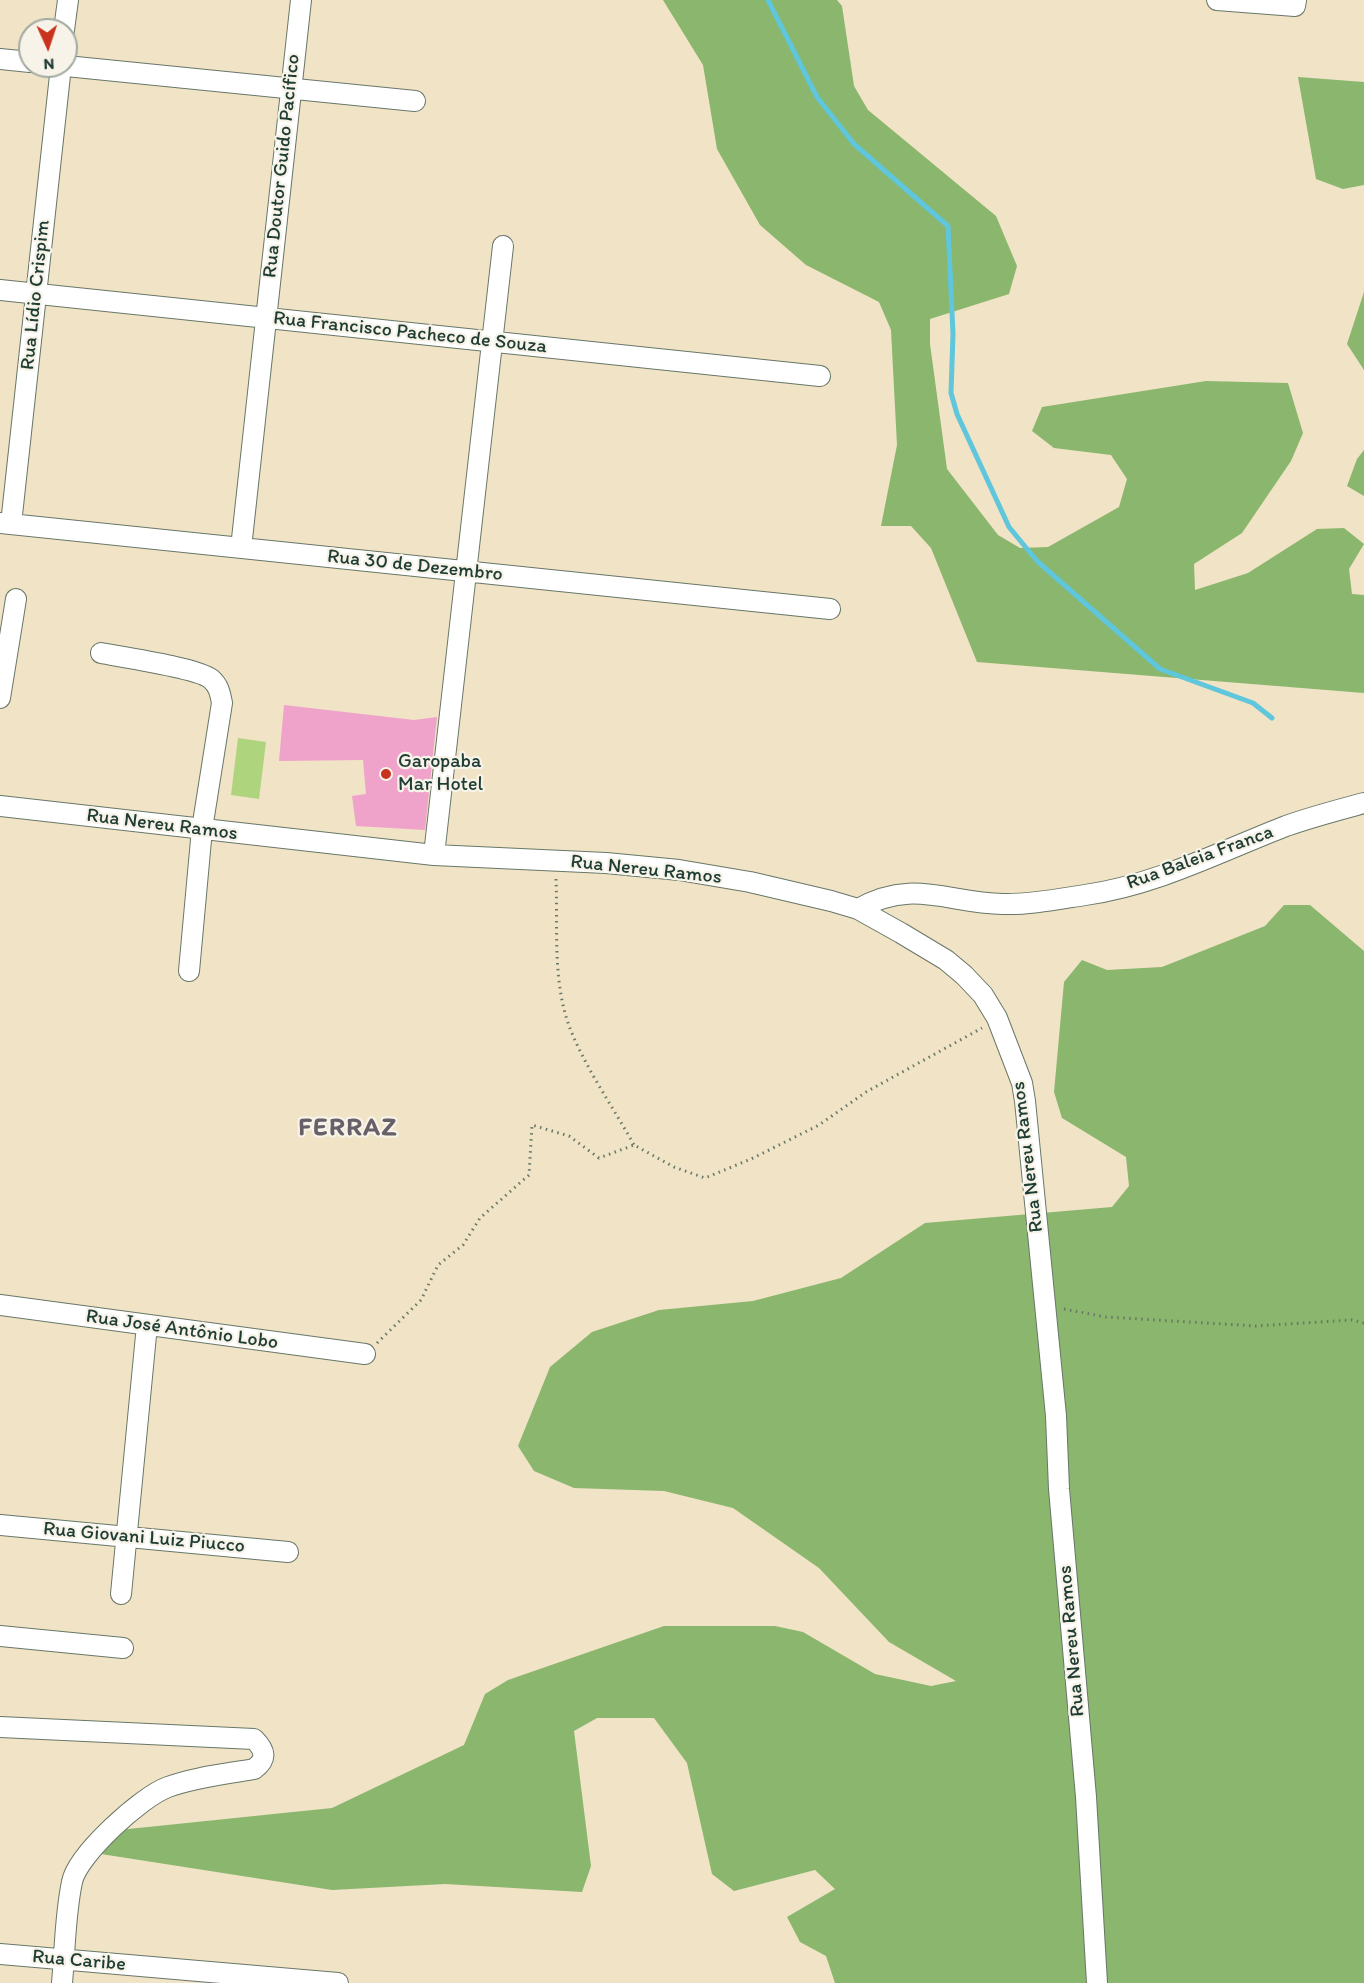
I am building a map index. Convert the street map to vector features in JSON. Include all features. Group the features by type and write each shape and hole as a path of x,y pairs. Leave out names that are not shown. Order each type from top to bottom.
{"street":[{"path":"66,18 68,0"},
{"name":"Rua Doutor Guido Pacífico","path":"240,548 301,0"},
{"path":"1217,0 1296,3"},
{"path":"0,59 18,61"},
{"path":"78,67 414,101"},
{"name":"Rua Lídio Crispim","path":"5,523 36,294 59,78"},
{"path":"434,855 502,246"},
{"name":"Rua Francisco Pacheco de Souza","path":"0,290 820,376"},
{"name":"Rua 30 de Dezembro","path":"5,523 830,609"},
{"path":"0,698 4,648 16,599"},
{"path":"101,653 209,677 220,689 222,703 202,829 189,971"},
{"name":"Rua Baleia Franca","path":"858,909 879,898 905,893 927,893 1005,904 1086,895 1135,885 1188,867 1287,826 1364,803"},
{"name":"Rua Nereu Ramos","path":"0,806 434,855 606,863 679,870 750,882 858,909 946,960 983,995 997,1018 1022,1083 1025,1101 1056,1416 1059,1489 1086,1797 1097,1983"},
{"name":"Rua José Antônio Lobo","path":"0,1305 364,1354"},
{"path":"121,1594 147,1325"},
{"name":"Rua Giovani Luiz Piucco","path":"0,1525 288,1552"},
{"path":"0,1636 123,1648"},
{"path":"0,1727 254,1739 263,1748 264,1756 261,1764 254,1769 165,1788 150,1797 87,1851 72,1881 62,1983"},
{"name":"Rua Caribe","path":"0,1954 338,1983"}],"path":[{"path":"556,862 560,984 570,1029 602,1092 634,1145 674,1167 705,1178 751,1159 819,1125 874,1087 952,1047 997,1018"},
{"path":"364,1354 421,1300 438,1265 463,1245 480,1218 529,1175 532,1125 569,1136 599,1158 634,1145"},
{"path":"1044,1305 1106,1317 1179,1322 1256,1326 1352,1320 1364,1323"}],"green space":[{"path":"663,0 837,0 842,6 854,86 868,110 996,216 1017,266 1009,294 930,319 930,344 947,469 998,535 1020,548 1048,547 1119,507 1127,479 1111,455 1054,448 1032,431 1042,407 1206,381 1288,383 1303,433 1291,461 1242,533 1194,564 1195,590 1248,573 1317,529 1344,528 1364,544 1349,569 1352,594 1364,595 1364,693 977,662 931,548 911,526 881,526 897,445 891,330 879,302 806,265 760,225 717,149 703,65"},
{"path":"1298,77 1364,82 1364,185 1343,189 1316,179"},
{"path":"1364,292 1364,370 1347,344"},
{"path":"1364,450 1364,496 1347,486 1357,459"},
{"path":"238,738 266,742 259,799 231,795"},
{"path":"1284,905 1310,905 1364,951 1364,1983 835,1983 826,1956 800,1942 787,1917 835,1889 815,1870 734,1891 712,1874 687,1763 654,1718 597,1718 574,1731 591,1866 582,1892 445,1884 332,1890 101,1854 109,1831 332,1808 464,1745 485,1694 508,1680 664,1626 775,1626 803,1632 875,1674 931,1686 956,1681 889,1642 819,1568 733,1508 664,1491 574,1488 534,1471 518,1446 550,1367 592,1332 659,1310 753,1301 841,1278 925,1223 1112,1207 1129,1186 1126,1157 1062,1118 1054,1092 1064,982 1082,960 1107,970 1162,967 1265,926"}],"building":[{"name":"Garopaba Mar Hotel","path":"284,705 414,720 437,717 425,830 356,826 352,796 366,794 363,760 279,761"}],"waterway":[{"path":"768,0 817,97 854,144 948,226 953,334 951,393 957,414 1009,527 1037,561 1160,669 1253,703 1272,718"}],"place":[{"name":"Garopaba Mar Hotel","path":"386,774"}],"district":[{"name":"FERRAZ","path":"348,1128"}]}
